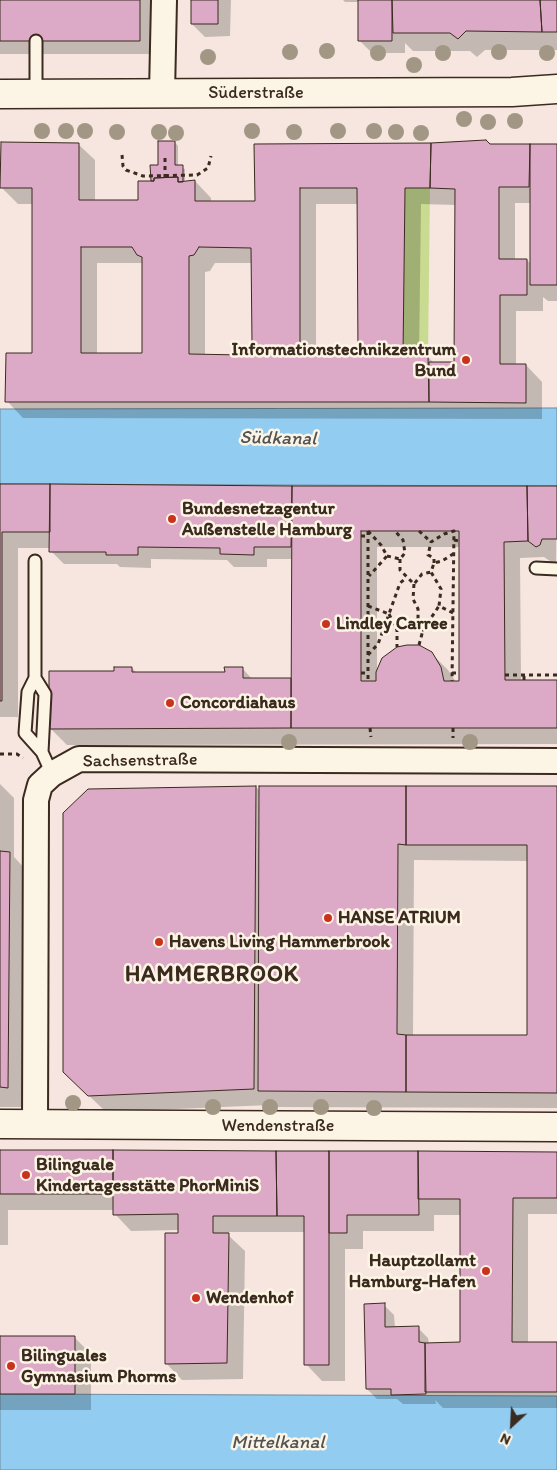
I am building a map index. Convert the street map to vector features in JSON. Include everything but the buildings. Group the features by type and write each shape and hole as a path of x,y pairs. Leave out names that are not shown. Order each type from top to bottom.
{"main road":[{"name":"Süderstraße","path":"0,94 512,92 557,88"},
{"name":"Süderstraße","path":"512,92 557,96"},
{"name":"Wendenstraße","path":"0,1124 557,1127"}],"street":[{"path":"162,93 164,0"},
{"name":"Sachsenstraße","path":"35,1124 36,800 40,785 52,774 79,760 557,761"}],"lane":[{"path":"36,41 36,94"},
{"path":"35,561 35,678 28,692 26,733 42,752 52,774"},
{"path":"536,568 557,569"},
{"path":"35,678 45,694 42,752"}],"path":[{"path":"122,155 123,166 129,172 137,175 165,176 200,174 209,166 211,156"},
{"path":"165,156 165,176"},
{"path":"368,681 368,531 381,545 387,556 400,559"},
{"path":"395,531 403,540 405,553 400,559 400,570 414,584"},
{"path":"419,531 431,542"},
{"path":"419,645 423,630 440,606 441,589 431,572 434,558 428,556 431,542 444,534 454,531 452,681"},
{"path":"361,536 368,536"},
{"path":"454,540 459,541"},
{"path":"434,563 442,562 453,554"},
{"path":"368,577 387,556"},
{"path":"423,630 418,619 418,609 413,599 414,584 422,574 431,572"},
{"path":"368,655 378,644 400,583 406,578"},
{"path":"368,606 389,614 397,630 397,647"},
{"path":"440,606 453,613"},
{"path":"452,672 459,673"},
{"path":"361,673 368,673"},
{"path":"505,674 557,675"},
{"path":"524,674 524,680"}],"green space":[{"path":"405,188 430,188 428,356 403,356"}],"water":[{"name":"Südkanal","path":"557,408 557,486 0,484 0,409"},
{"name":"Mittelkanal","path":"0,1394 557,1396 557,1470 0,1470"}],"place":[{"name":"Informationstechnikzentrum Bund","path":"466,360"},
{"name":"Bundesnetzagentur Außenstelle Hamburg","path":"172,519"},
{"name":"Lindley Carree","path":"326,624"},
{"name":"Concordiahaus","path":"170,703"},
{"name":"HANSE ATRIUM","path":"328,918"},
{"name":"Havens Living Hammerbrook","path":"159,942"},
{"name":"Bilinguale Kindertagesstätte PhorMiniS","path":"26,1175"},
{"name":"Hauptzollamt Hamburg-Hafen","path":"486,1271"},
{"name":"Wendenhof","path":"196,1298"},
{"name":"Bilinguales Gymnasium Phorms","path":"11,1366"}],"district":[{"name":"HAMMERBROOK","path":"212,975"}]}
